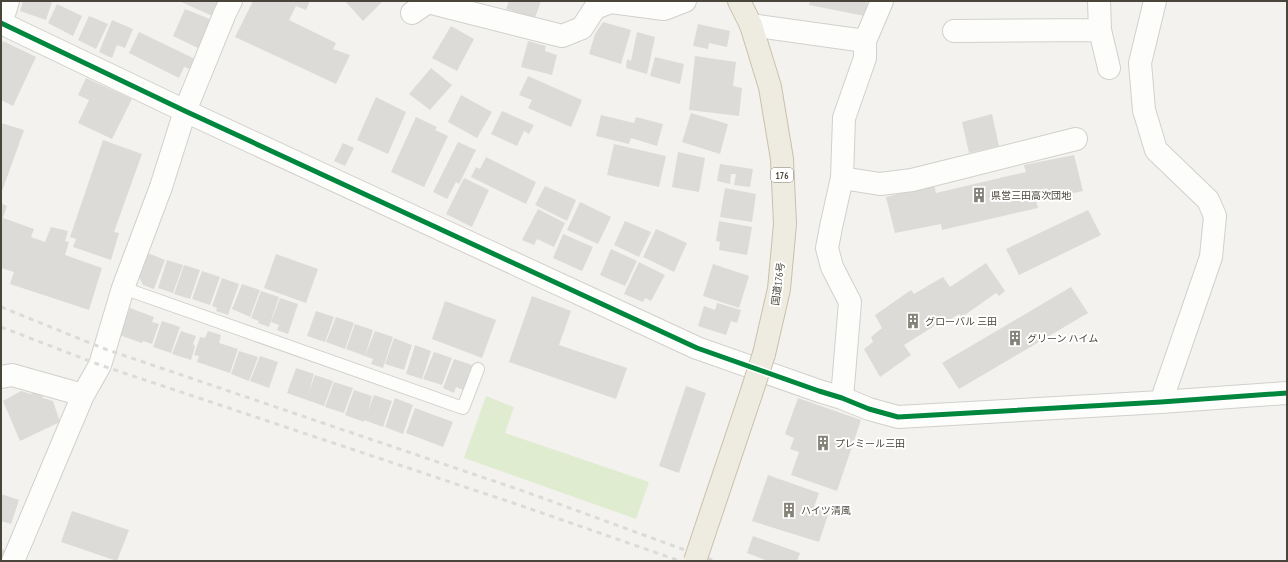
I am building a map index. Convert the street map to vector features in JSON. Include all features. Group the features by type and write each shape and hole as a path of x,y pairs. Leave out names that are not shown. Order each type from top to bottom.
{"highway":[{"name":"国道176号","path":"695,561 764,354 779,289 784,224 782,159 770,87 751,25 739,1"}],"street":[{"path":"8,1 1,23 185,111 697,348 842,398 869,409 898,417 1161,402 1287,393"},
{"path":"13,561 83,395 100,365 123,288 161,187 185,111 231,1"},
{"path":"412,13 428,2 562,36 582,28 595,8 611,2 664,10 685,1"},
{"path":"842,398 850,302 832,266 827,248 842,178 844,118 865,58 864,41 882,1"},
{"path":"1099,1 1100,30 1109,68"},
{"path":"1155,1 1140,63 1144,110 1156,150 1208,200 1215,216 1211,256 1161,402"},
{"path":"751,25 864,41"},
{"path":"954,31 1100,30"},
{"path":"842,178 880,184 912,180 1076,140"},
{"path":"1,377 12,375 83,395"}],"lane":[{"path":"123,288 464,408 478,370"}],"green space":[{"path":"486,396 514,407 505,433 649,482 636,519 464,458"}],"building":[{"path":"23,1 52,2 46,20 20,11"},
{"path":"179,1 225,1 217,18"},
{"path":"253,1 310,1 306,10 296,6 289,20 336,43 333,49 350,55 336,84 235,37"},
{"path":"345,1 383,1 363,21"},
{"path":"509,1 541,1 535,18 506,9"},
{"path":"810,1 868,1 865,16 809,5"},
{"path":"57,4 82,16 73,36 48,23"},
{"path":"185,9 212,20 200,49 173,36"},
{"path":"89,16 108,24 96,49 78,40"},
{"path":"112,20 133,29 125,48 117,45 112,58 99,52"},
{"path":"603,22 631,30 621,64 589,54 595,34"},
{"path":"698,24 730,31 727,47 709,43 708,49 693,46"},
{"path":"451,26 474,39 457,71 432,58"},
{"path":"139,32 195,59 190,69 184,67 179,78 129,53"},
{"path":"637,32 655,37 647,74 626,68 627,59 631,61"},
{"path":"3,41 36,57 13,106 1,100 1,45"},
{"path":"528,41 546,46 545,51 557,55 552,75 521,67"},
{"path":"695,56 736,62 733,86 742,88 739,116 689,110"},
{"path":"655,57 684,64 680,84 650,76"},
{"path":"431,68 452,85 430,110 409,94"},
{"path":"528,76 582,100 571,127 528,108 532,100 519,95"},
{"path":"86,78 132,99 112,139 78,123 89,100 78,95"},
{"path":"461,95 492,112 477,138 448,122"},
{"path":"376,97 406,112 388,154 357,140"},
{"path":"502,111 534,125 529,134 524,131 517,146 491,134"},
{"path":"691,113 728,124 720,154 682,142"},
{"path":"992,114 999,146 969,153 962,122"},
{"path":"601,115 634,123 636,117 663,124 657,146 631,138 629,144 596,136"},
{"path":"416,117 437,127 435,130 448,136 424,187 391,172"},
{"path":"1,123 24,130 1,194"},
{"path":"103,140 142,154 114,232 119,233 111,260 73,247 76,239 70,237"},
{"path":"458,142 476,150 459,184 456,182 447,199 433,192"},
{"path":"343,143 354,148 345,166 334,161"},
{"path":"614,144 666,156 659,187 607,175"},
{"path":"678,152 705,158 699,192 672,187"},
{"name":"県営三田高次団地","path":"1074,155 1083,191 1036,201 1038,208 942,230 941,224 895,233 886,197 934,185 936,193 1026,172 1024,165"},
{"path":"486,157 536,182 526,204 471,177 476,167 480,169"},
{"path":"720,164 753,169 750,187 734,185 736,174 731,174 730,184 717,181"},
{"path":"464,178 489,190 472,227 446,214"},
{"path":"545,186 576,200 567,221 535,205"},
{"path":"725,188 756,194 752,222 720,217"},
{"path":"580,202 611,217 598,244 567,230"},
{"path":"1,203 7,206 3,218 34,229 31,237 45,242 51,227 68,231 65,241 69,242 65,255 102,268 89,310 10,284 14,272 1,268"},
{"path":"538,209 565,223 554,247 537,239 534,245 522,240"},
{"path":"1088,210 1101,235 1019,275 1006,249"},
{"path":"625,221 651,232 639,257 614,245"},
{"path":"719,221 752,227 747,255 719,250 720,242 716,241"},
{"path":"656,229 687,243 674,272 643,257"},
{"path":"563,234 593,247 582,271 553,258"},
{"path":"611,249 637,261 625,286 600,275"},
{"path":"148,253 165,260 154,289 143,285 139,277"},
{"path":"276,254 318,269 306,303 264,288"},
{"path":"167,260 183,265 173,293 158,288"},
{"path":"639,262 665,275 651,301 645,298 643,302 624,294"},
{"name":"グローバル 三田","path":"986,263 1005,291 999,296 996,293 962,317 959,314 938,327 936,325 904,345 911,355 880,377 864,349 873,342 871,337 882,328 875,315 911,290 914,294 943,277 950,287"},
{"path":"713,264 749,276 739,308 703,296"},
{"path":"184,265 200,270 190,299 174,294"},
{"path":"202,271 220,277 210,305 192,299"},
{"path":"222,278 239,284 228,315 216,311 217,308 212,306"},
{"path":"242,284 260,290 250,317 232,309"},
{"name":"グリーン ハイム","path":"1071,287 1088,313 959,389 942,363"},
{"path":"261,291 279,297 269,327 258,323 259,321 251,318"},
{"path":"532,296 571,311 559,345 627,368 616,399 509,362"},
{"path":"280,298 298,304 288,334 277,330 279,325 271,322"},
{"path":"445,301 496,320 482,358 432,339"},
{"path":"717,303 741,310 737,323 731,321 726,335 698,326 704,306 715,310"},
{"path":"130,308 154,317 152,322 159,324 152,344 143,341 142,343 119,335"},
{"path":"316,311 334,317 325,342 307,336"},
{"path":"336,317 354,323 345,349 326,342"},
{"path":"162,321 180,327 171,353 153,347"},
{"path":"355,324 373,330 365,356 346,349"},
{"path":"181,331 196,336 193,344 195,346 191,360 172,354"},
{"path":"208,331 221,335 219,343 238,349 230,373 197,362 199,356 194,355 200,337 205,338"},
{"path":"375,331 393,337 383,368 371,364 373,359 365,356"},
{"path":"394,338 412,345 404,370 385,364"},
{"path":"415,345 431,351 422,379 406,374"},
{"path":"239,351 258,357 249,381 231,374"},
{"path":"434,352 452,358 442,385 423,379"},
{"path":"260,356 278,362 269,388 250,381"},
{"path":"454,359 472,365 463,390 456,387 454,393 443,388"},
{"path":"296,368 314,374 308,394 315,375 333,381 324,406 287,393"},
{"path":"334,382 353,388 344,413 325,407"},
{"path":"686,386 706,393 679,473 659,466"},
{"path":"40,390 43,398 53,401 60,422 20,441 3,401 21,391 31,394"},
{"path":"354,390 372,396 368,411 374,395 392,401 383,427 345,415"},
{"path":"395,398 413,405 403,434 385,427"},
{"name":"プレミール三田","path":"798,398 861,420 837,491 791,475 799,452 790,449 794,438 785,434"},
{"path":"415,408 453,422 443,447 406,433"},
{"name":"ハイツ清風","path":"768,475 819,493 814,507 829,512 819,542 752,521"},
{"path":"1,494 19,500 11,524 1,521"},
{"path":"72,511 129,530 117,561 61,542"},
{"path":"753,536 800,553 797,561 768,561 747,553"},
{"path":"1,549 7,551 4,561 1,561"}],"railway":[{"path":"1,307 105,349 526,492 715,561"},
{"path":"1,327 100,365 522,506 680,561"}],"cycle path":[{"path":"1,23 185,111 697,348 842,398 869,409 898,417 1161,402 1287,393"}],"place":[{"name":"県営三田高次団地","path":"979,195"},
{"name":"グローバル 三田","path":"913,321"},
{"name":"グリーン ハイム","path":"1015,338"},
{"name":"プレミール三田","path":"823,443"},
{"name":"ハイツ清風","path":"789,510"}]}
